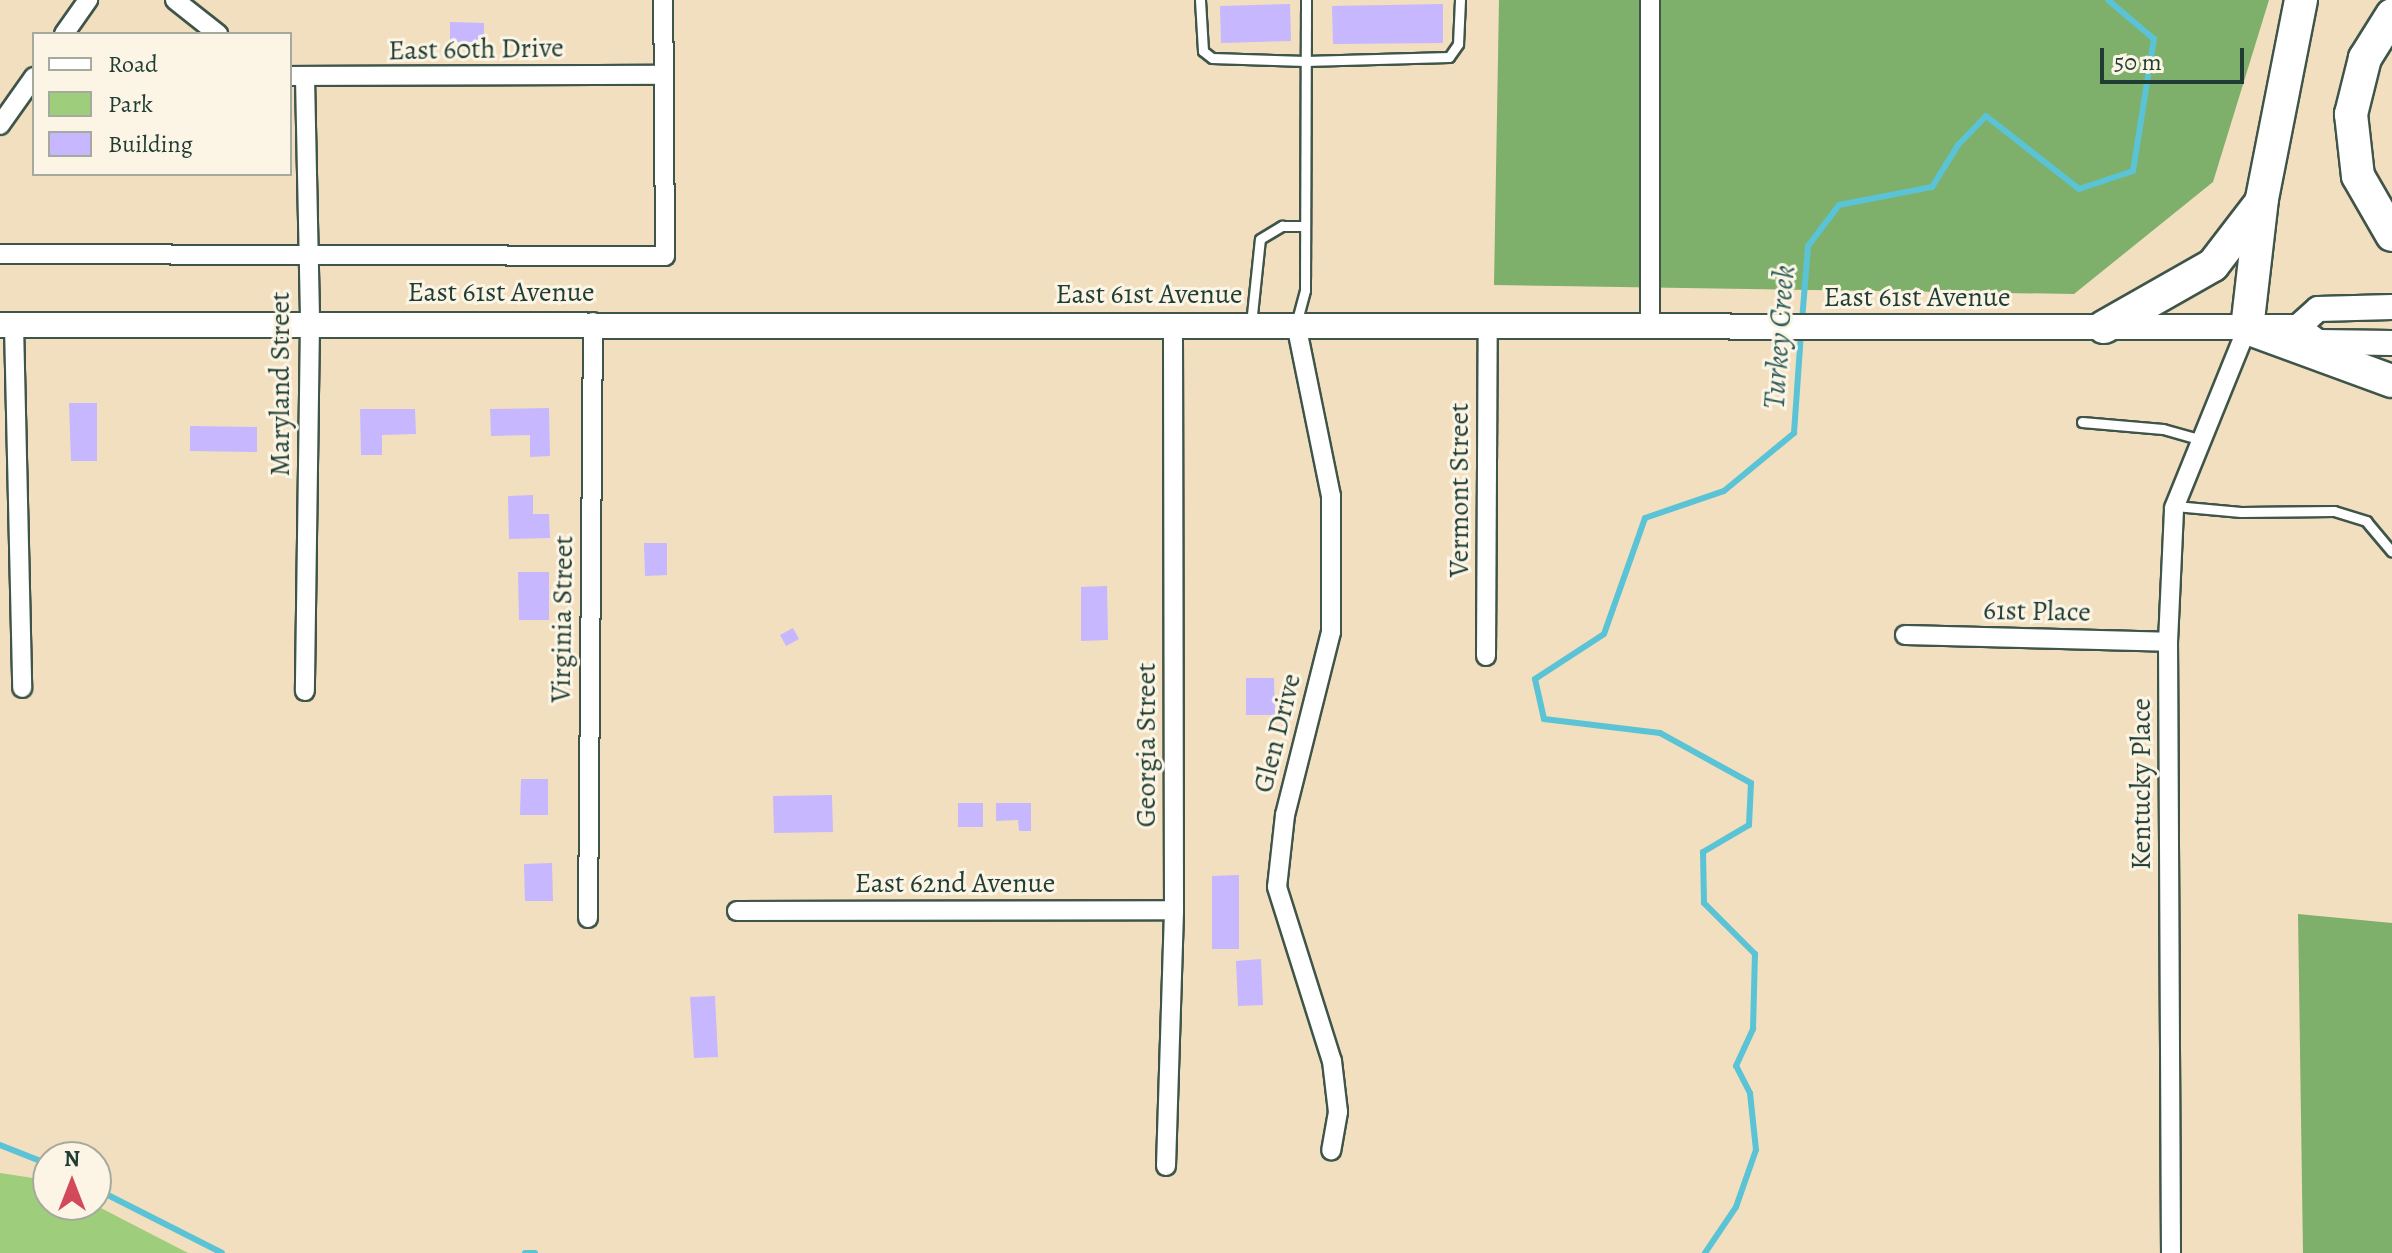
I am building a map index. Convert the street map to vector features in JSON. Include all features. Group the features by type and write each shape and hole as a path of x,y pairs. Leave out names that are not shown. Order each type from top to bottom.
{"highway":[{"path":"2301,0 2262,199 2247,328 2392,381"},
{"path":"2392,15 2365,58 2351,114 2358,176 2392,235"},
{"path":"2104,327 2213,265 2262,199"}],"main road":[{"name":"East 61st Avenue","path":"2298,327 2318,309 2392,307"},
{"name":"East 61st Avenue","path":"7,325 593,322 2298,327 2318,342 2392,343"}],"street":[{"path":"65,32 88,0"},
{"path":"175,0 215,32"},
{"path":"0,254 665,256 663,0"},
{"path":"1650,0 1650,325"},
{"name":"East 60th Drive","path":"298,77 663,75"},
{"name":"Maryland Street","path":"298,77 310,323 305,691"},
{"path":"0,125 32,80"},
{"name":"Virginia Street","path":"588,918 593,322"},
{"name":"Georgia Street","path":"1166,1166 1174,910 1173,324"},
{"name":"Glen Drive","path":"1296,324 1331,496 1331,632 1285,815 1277,887 1332,1061 1338,1112 1331,1150"},
{"path":"7,325 22,688"},
{"name":"Vermont Street","path":"1486,656 1488,325"},
{"name":"Kentucky Place","path":"2171,1253 2168,642 2175,506 2247,328"},
{"name":"61st Place","path":"1905,635 2168,642"},
{"name":"East 62nd Avenue","path":"737,911 1174,910"}],"lane":[{"path":"1200,0 1203,51 1212,58 1305,61 1449,57 1458,44 1460,0"},
{"path":"1296,324 1305,290 1306,0"},
{"path":"1251,324 1260,239 1282,226 1305,226"},
{"path":"2082,422 2163,429 2202,440"},
{"path":"2175,506 2241,512 2334,511 2366,521 2392,552"}],"green space":[{"path":"1499,0 2269,0 2213,182 2074,294 1494,285"},
{"path":"2298,914 2392,923 2392,1253 2303,1253"},
{"path":"0,1173 32,1178 32,1221 112,1221 112,1214 188,1253 0,1253"}],"building":[{"path":"1290,4 1291,41 1221,43 1220,6"},
{"path":"1443,4 1443,43 1333,44 1332,6"},
{"path":"450,22 484,23 484,42 450,42"},
{"path":"69,403 97,403 97,461 71,461"},
{"path":"549,408 550,456 530,457 530,435 491,436 490,409"},
{"path":"360,409 415,409 416,434 382,435 382,455 361,455"},
{"path":"190,426 257,427 257,452 190,451"},
{"path":"533,495 533,514 549,514 550,538 509,539 508,496"},
{"path":"644,543 667,543 667,575 645,576"},
{"path":"518,572 549,572 549,620 519,620"},
{"path":"1107,586 1108,640 1081,641 1081,587"},
{"path":"793,628 799,639 786,646 780,635"},
{"path":"1246,678 1274,678 1275,715 1246,715"},
{"path":"521,779 548,779 548,815 520,815"},
{"path":"832,795 833,832 774,833 773,796"},
{"path":"958,803 983,803 983,827 958,827"},
{"path":"996,803 1031,803 1031,831 1019,831 1018,820 996,821"},
{"path":"552,863 553,901 525,901 524,864"},
{"path":"1239,875 1239,949 1212,949 1212,876"},
{"path":"1261,959 1263,1005 1238,1006 1236,961"},
{"path":"715,996 718,1057 694,1058 690,997"}],"waterway":[{"name":"Turkey Creek","path":"1802,321 1808,246 1839,205 1932,187 1958,145 1986,116 2079,189 2133,171 2154,39 2108,0"},
{"name":"Turkey Creek","path":"1705,1253 1736,1207 1756,1150 1750,1093 1736,1066 1753,1029 1755,954 1704,903 1703,852 1749,825 1751,783 1660,733 1544,719 1535,679 1604,634 1645,518 1724,491 1794,433 1801,332"},
{"name":"Turkey Creek","path":"0,1145 32,1158"},
{"name":"Turkey Creek","path":"112,1197 222,1253"},
{"name":"Turkey Creek","path":"525,1253 535,1253"}]}
